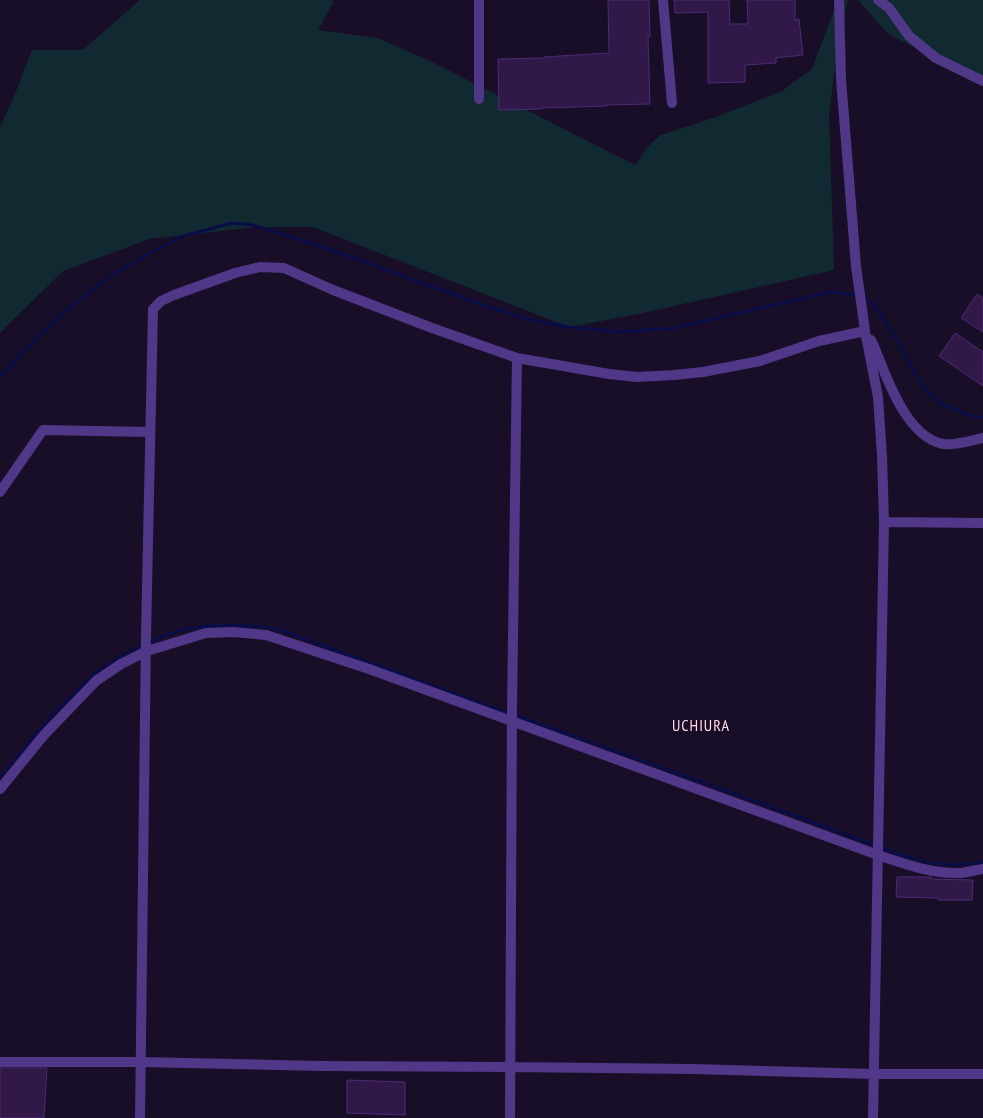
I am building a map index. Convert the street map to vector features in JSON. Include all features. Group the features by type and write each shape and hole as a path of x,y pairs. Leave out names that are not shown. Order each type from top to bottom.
{"street":[{"path":"479,0 479,99"},
{"path":"663,0 672,103"},
{"path":"839,0 842,79 856,266 865,331 878,397 882,456 884,522 873,1118"},
{"path":"878,0 889,8 909,36 936,58 983,81"},
{"path":"140,1118 146,636 153,309 161,301 174,295 235,273 260,267 284,268 333,290 432,328 517,358 609,374 637,377 703,372 760,361 819,341 865,331"},
{"path":"865,331 874,346 890,388 897,401 920,431 930,439 944,444 983,438"},
{"path":"510,1118 512,707 517,358"},
{"path":"0,492 43,430 150,432"},
{"path":"884,522 983,523"},
{"path":"0,789 44,735 96,681 121,664 147,651 206,633 234,632 266,635 369,669 911,866 934,871 962,872 983,868"},
{"path":"0,1062 140,1062 322,1066 693,1069 874,1074 983,1074"}],"shaded area":[{"path":"140,0 334,1 318,30 378,38 434,63 636,165 647,147 661,135 716,117 782,91 812,69 838,0 848,0 837,52 829,114 834,270 643,313 569,327 313,227 257,227 149,239 63,271 0,333 0,127 12,102 32,50 83,50"},
{"path":"858,0 983,0 983,84 887,33"}],"building":[{"path":"608,0 649,0 650,37 648,37 650,104 499,110 498,59 544,58 609,53"},
{"path":"674,0 729,0 730,24 748,24 747,0 795,0 795,20 799,19 803,55 776,58 776,63 745,65 745,82 708,83 708,12 675,13"},
{"path":"977,294 983,298 983,332 961,318"},
{"path":"955,333 983,352 983,386 939,356"},
{"path":"897,877 931,877 931,879 973,880 972,900 938,900 938,898 896,897"},
{"path":"0,1068 47,1068 44,1118 0,1118"},
{"path":"347,1080 405,1082 405,1115 347,1113"}],"waterway":[{"path":"0,377 48,327 75,303 113,274 180,237 232,223 253,225 323,247 483,305 527,319 569,327 620,332 674,328 830,292 858,295"},
{"path":"863,297 876,307 898,342 923,387 942,404 975,417 983,417"},
{"path":"149,643 176,632 203,626 235,625 278,629 509,714"},
{"path":"0,777 55,712 95,673 128,652 144,645"},
{"path":"515,715 901,855 931,863 955,865 983,862"}],"district":[{"name":"UCHIURA","path":"701,725"}]}
